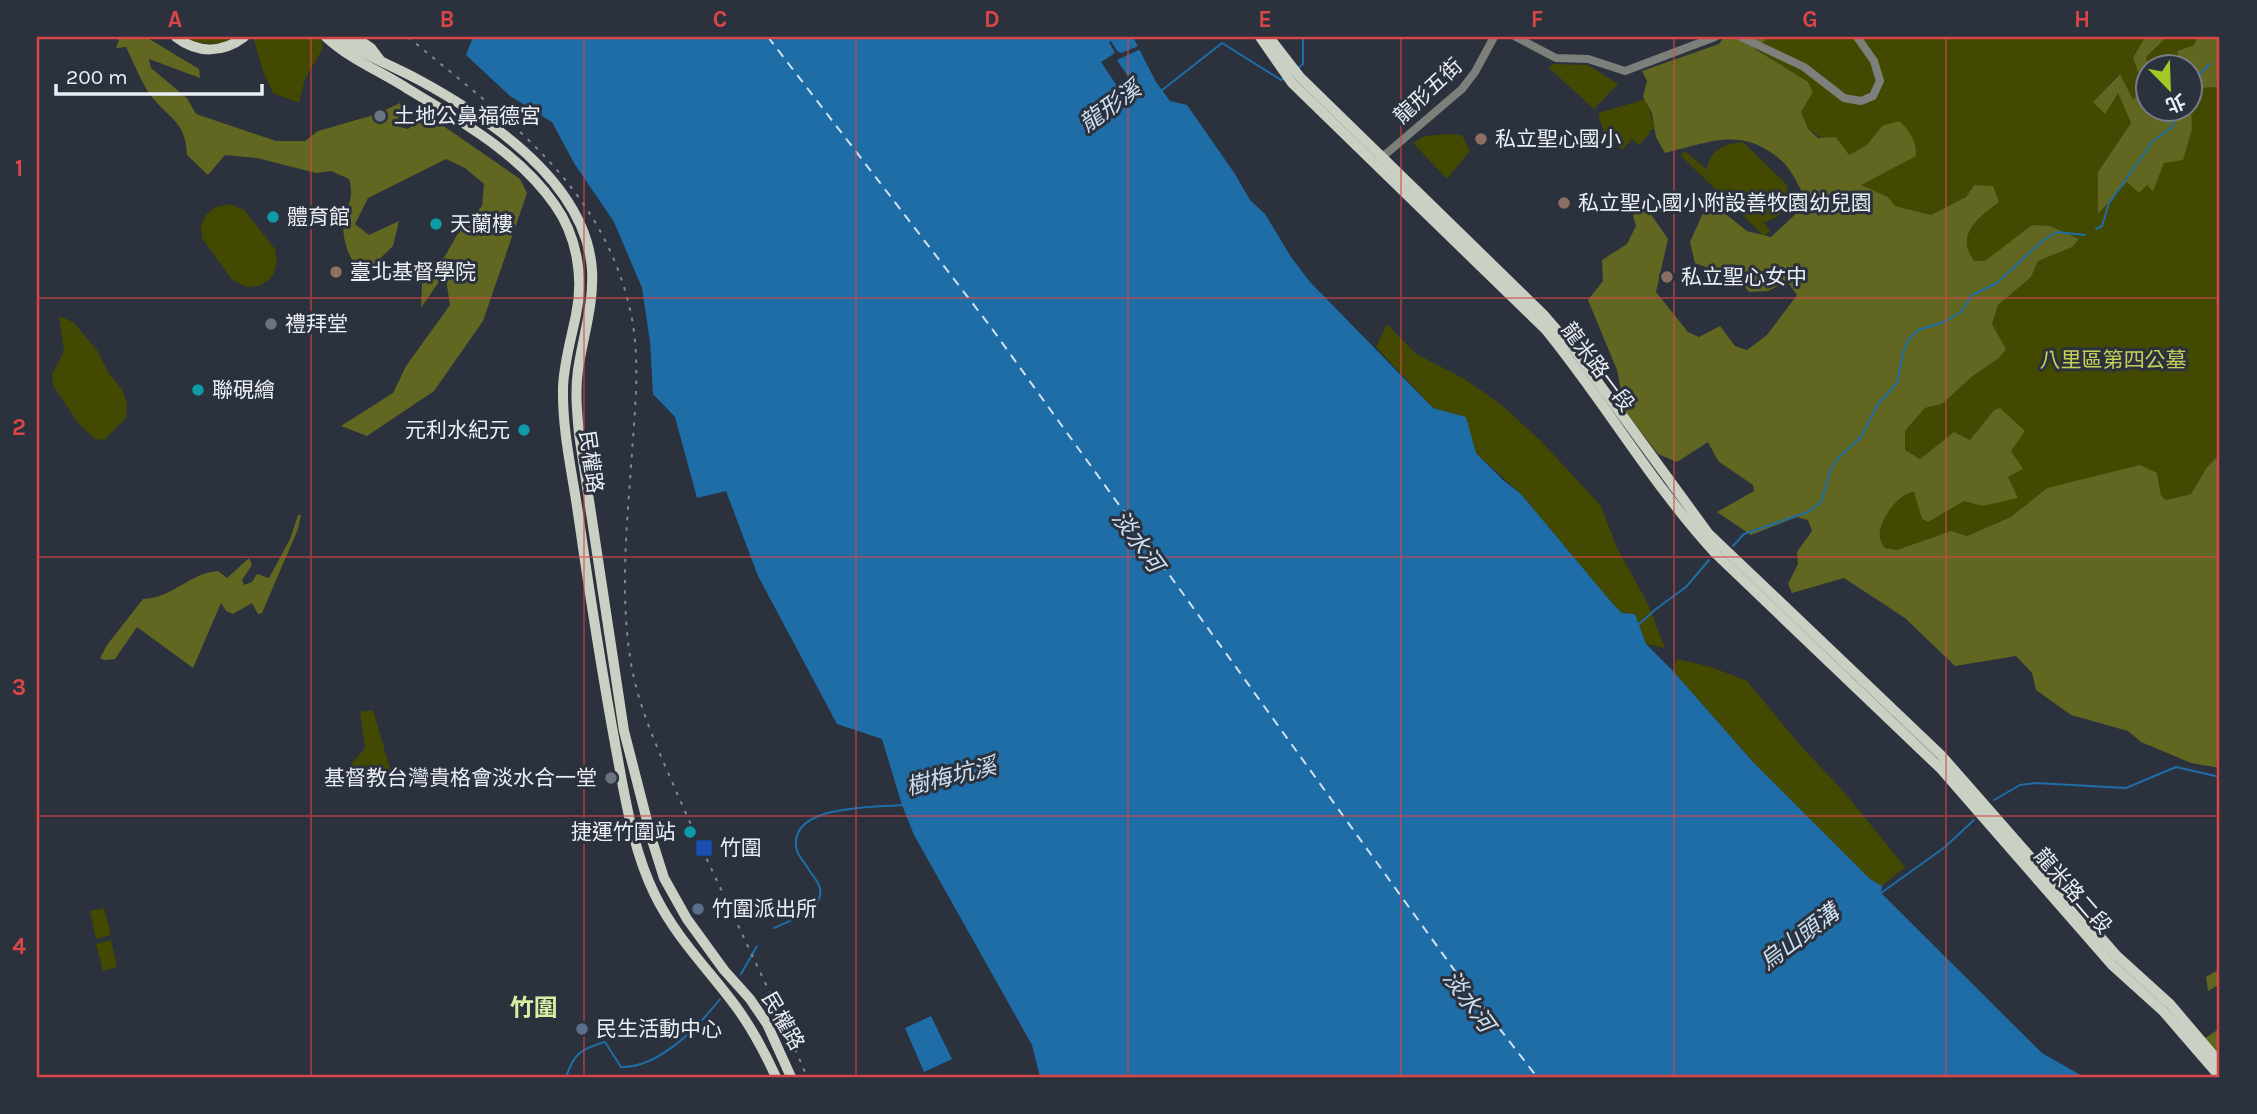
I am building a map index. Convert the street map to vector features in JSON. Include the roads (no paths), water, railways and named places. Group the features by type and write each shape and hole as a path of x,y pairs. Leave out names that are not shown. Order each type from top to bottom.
{"main road":[{"path":"176,37 189,46 207,50 235,44 244,37"},
{"name":"民權路","path":"326,37 352,58 469,125 510,156 536,181 556,206 568,227 575,250 580,291 563,389 567,442 607,696 637,844 655,895 673,926 753,1032 776,1077"},
{"name":"民權路","path":"340,37 365,55 434,88 504,136 565,195 582,229 589,248 592,290 576,391 579,434 624,731 664,878 687,919 767,1024 791,1077"},
{"path":"355,37 371,48 380,60"},
{"name":"龍米路一段","path":"1259,37 1296,80 1576,352 1708,533 1903,724"},
{"name":"龍米路一段","path":"1269,37 1276,55"},
{"name":"龍米路二段","path":"1903,724 1965,781 2117,956 2170,1004 2220,1063"},
{"name":"龍米路二段","path":"1903,724 2112,965 2163,1011 2220,1077"}],"street":[{"name":"龍形五街","path":"1379,161 1462,89 1475,72 1494,37"},
{"path":"1516,37 1556,58 1588,58 1625,71 1715,37"},
{"path":"1741,37 1804,67 1844,98 1861,101 1873,96 1881,81 1874,61 1857,37"}],"water":[{"name":"淡水河","path":"473,37 1133,37 1156,82 1170,101 1187,105 1250,200 1265,214 1310,282 1433,408 1466,417 1476,453 1521,494 1612,603 1622,613 1635,614 1646,644 1753,762 1870,879 1882,886 1881,893 2042,1053 2084,1077 1040,1077 1032,1045 914,835 882,739 837,724 758,576 726,491 697,498 675,417 653,394 650,342 642,288 614,222 574,163 552,122 510,96 466,55"},
{"path":"931,1016 952,1059 924,1072 905,1028"}],"waterway":[{"name":"龍形溪","path":"1298,68 1303,64 1303,37"},
{"name":"龍形溪","path":"1161,91 1222,43 1281,80 1285,77"},
{"path":"2204,70 2209,64"},
{"path":"2096,229 2102,226 2109,203 2153,141 2172,127 2174,122"},
{"path":"1733,546 1744,534 1808,512 1821,502 1831,468 1861,437 1878,404 1897,383 1908,340 1918,330 1944,322 1961,312 1972,295 1997,283 2042,241 2057,232 2085,235"},
{"path":"1638,625 1686,587 1709,560"},
{"name":"烏山頭溝","path":"1994,800 2020,785 2036,783 2126,788 2176,767 2220,777"},
{"name":"樹梅坑溪","path":"774,928 806,913 819,899 818,883 797,851 797,836 804,824 834,811 902,805"},
{"name":"烏山頭溝","path":"1881,893 1945,847 1974,820"},
{"name":"樹梅坑溪","path":"741,974 757,946"},
{"name":"樹梅坑溪","path":"566,1077 572,1062 580,1053 605,1042 621,1067 649,1061 689,1033 720,999"}],"railway":[{"path":"408,37 515,127 547,159 600,230 619,272 632,319 636,352 625,588 632,669 653,736 680,800 807,1077"}],"place":[{"name":"土地公鼻福德宮","path":"380,116"},
{"name":"私立聖心國小","path":"1481,139"},
{"name":"私立聖心國小附設善牧園幼兒園","path":"1564,203"},
{"name":"體育館","path":"273,217"},
{"name":"天蘭樓","path":"436,224"},
{"name":"臺北基督學院","path":"336,272"},
{"name":"私立聖心女中","path":"1667,277"},
{"name":"禮拜堂","path":"271,324"},
{"name":"聯硯繪","path":"198,390"},
{"name":"元利水紀元","path":"524,430"},
{"name":"基督教台灣貴格會淡水合一堂","path":"611,778"},
{"name":"捷運竹圍站","path":"690,832"},
{"name":"竹圍","path":"704,848"},
{"name":"竹圍派出所","path":"698,909"},
{"name":"民生活動中心","path":"582,1029"}],"district":[{"name":"竹圍","path":"534,1008"}],"park label":[{"name":"八里區第四公墓","path":"2113,360"}]}
